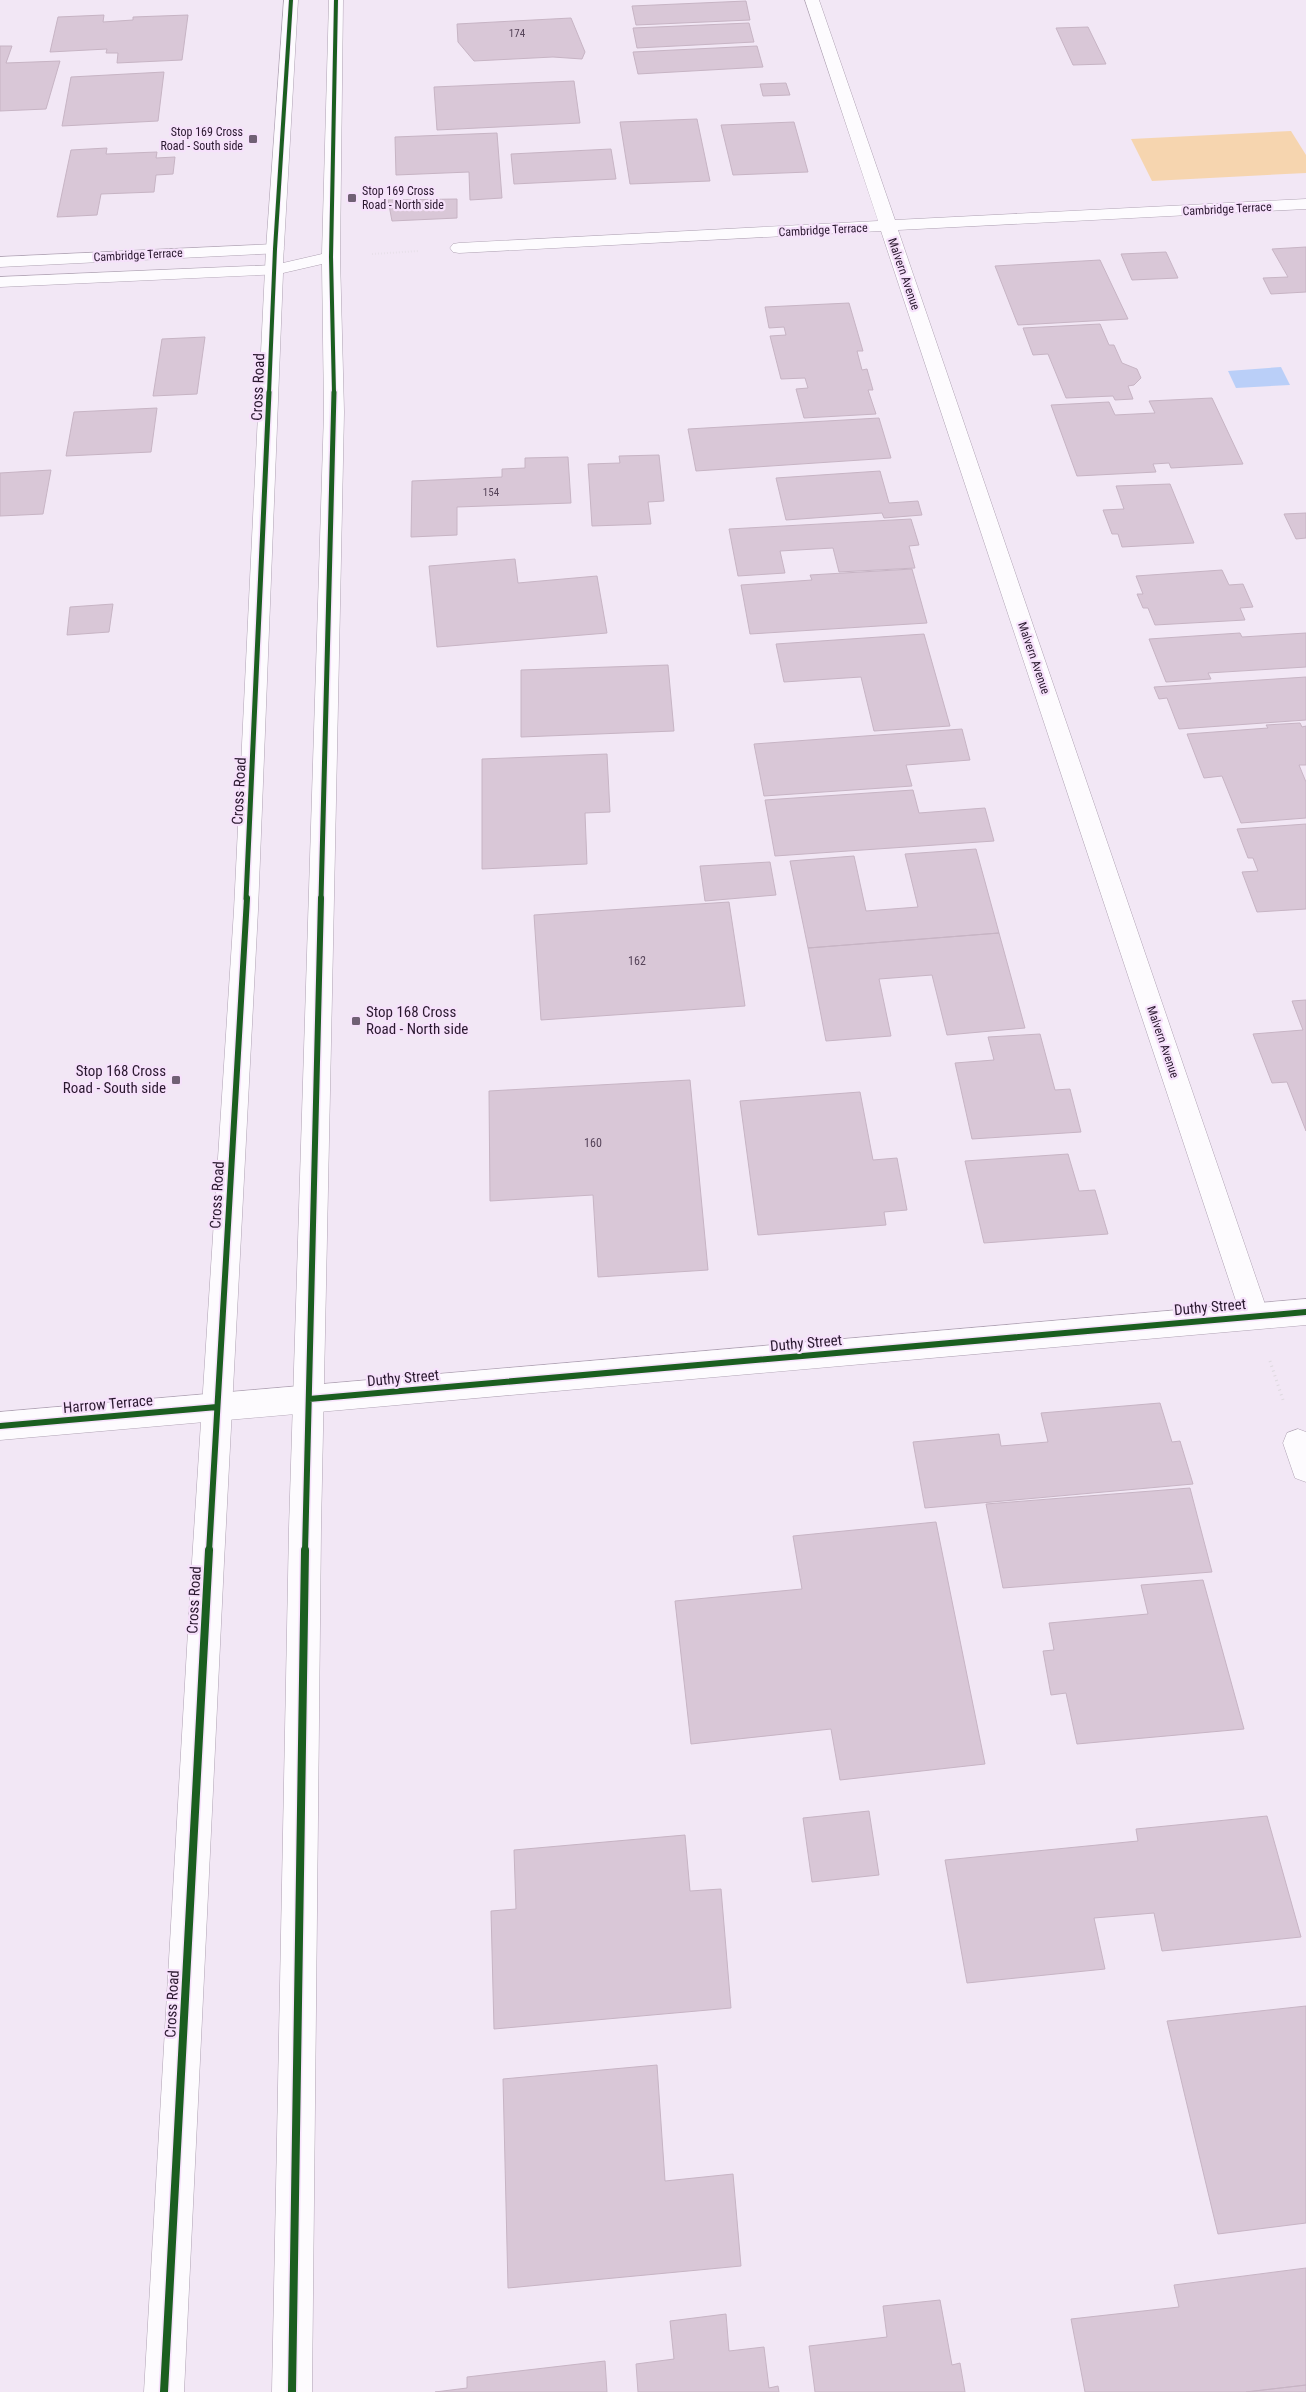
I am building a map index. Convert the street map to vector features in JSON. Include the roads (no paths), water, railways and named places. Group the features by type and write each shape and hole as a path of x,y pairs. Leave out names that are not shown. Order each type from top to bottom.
{"main road":[{"name":"Cross Road","path":"164,2392 217,1407 246,920 275,259 291,0"},
{"path":"292,2392 309,1399 334,412 331,257 336,0"},
{"name":"Malvern Avenue","path":"812,0 1255,1316"},
{"name":"Cambridge Terrace","path":"459,248 1306,204"},
{"path":"275,259 331,257"},
{"name":"Cambridge Terrace","path":"0,262 275,259"},
{"name":"Cambridge Terrace","path":"0,282 275,259"},
{"name":"Duthy Street","path":"217,1407 1306,1312"},
{"name":"Harrow Terrace","path":"0,1426 217,1407"}],"water":[{"path":"1281,367 1290,385 1236,388 1228,371"}],"place":[{"name":"Stop 169 Cross Road - South side","path":"253,139"},
{"name":"Stop 169 Cross Road - North side","path":"352,198"},
{"name":"Stop 168 Cross Road - North side","path":"356,1021"},
{"name":"Stop 168 Cross Road - South side","path":"176,1080"}]}
